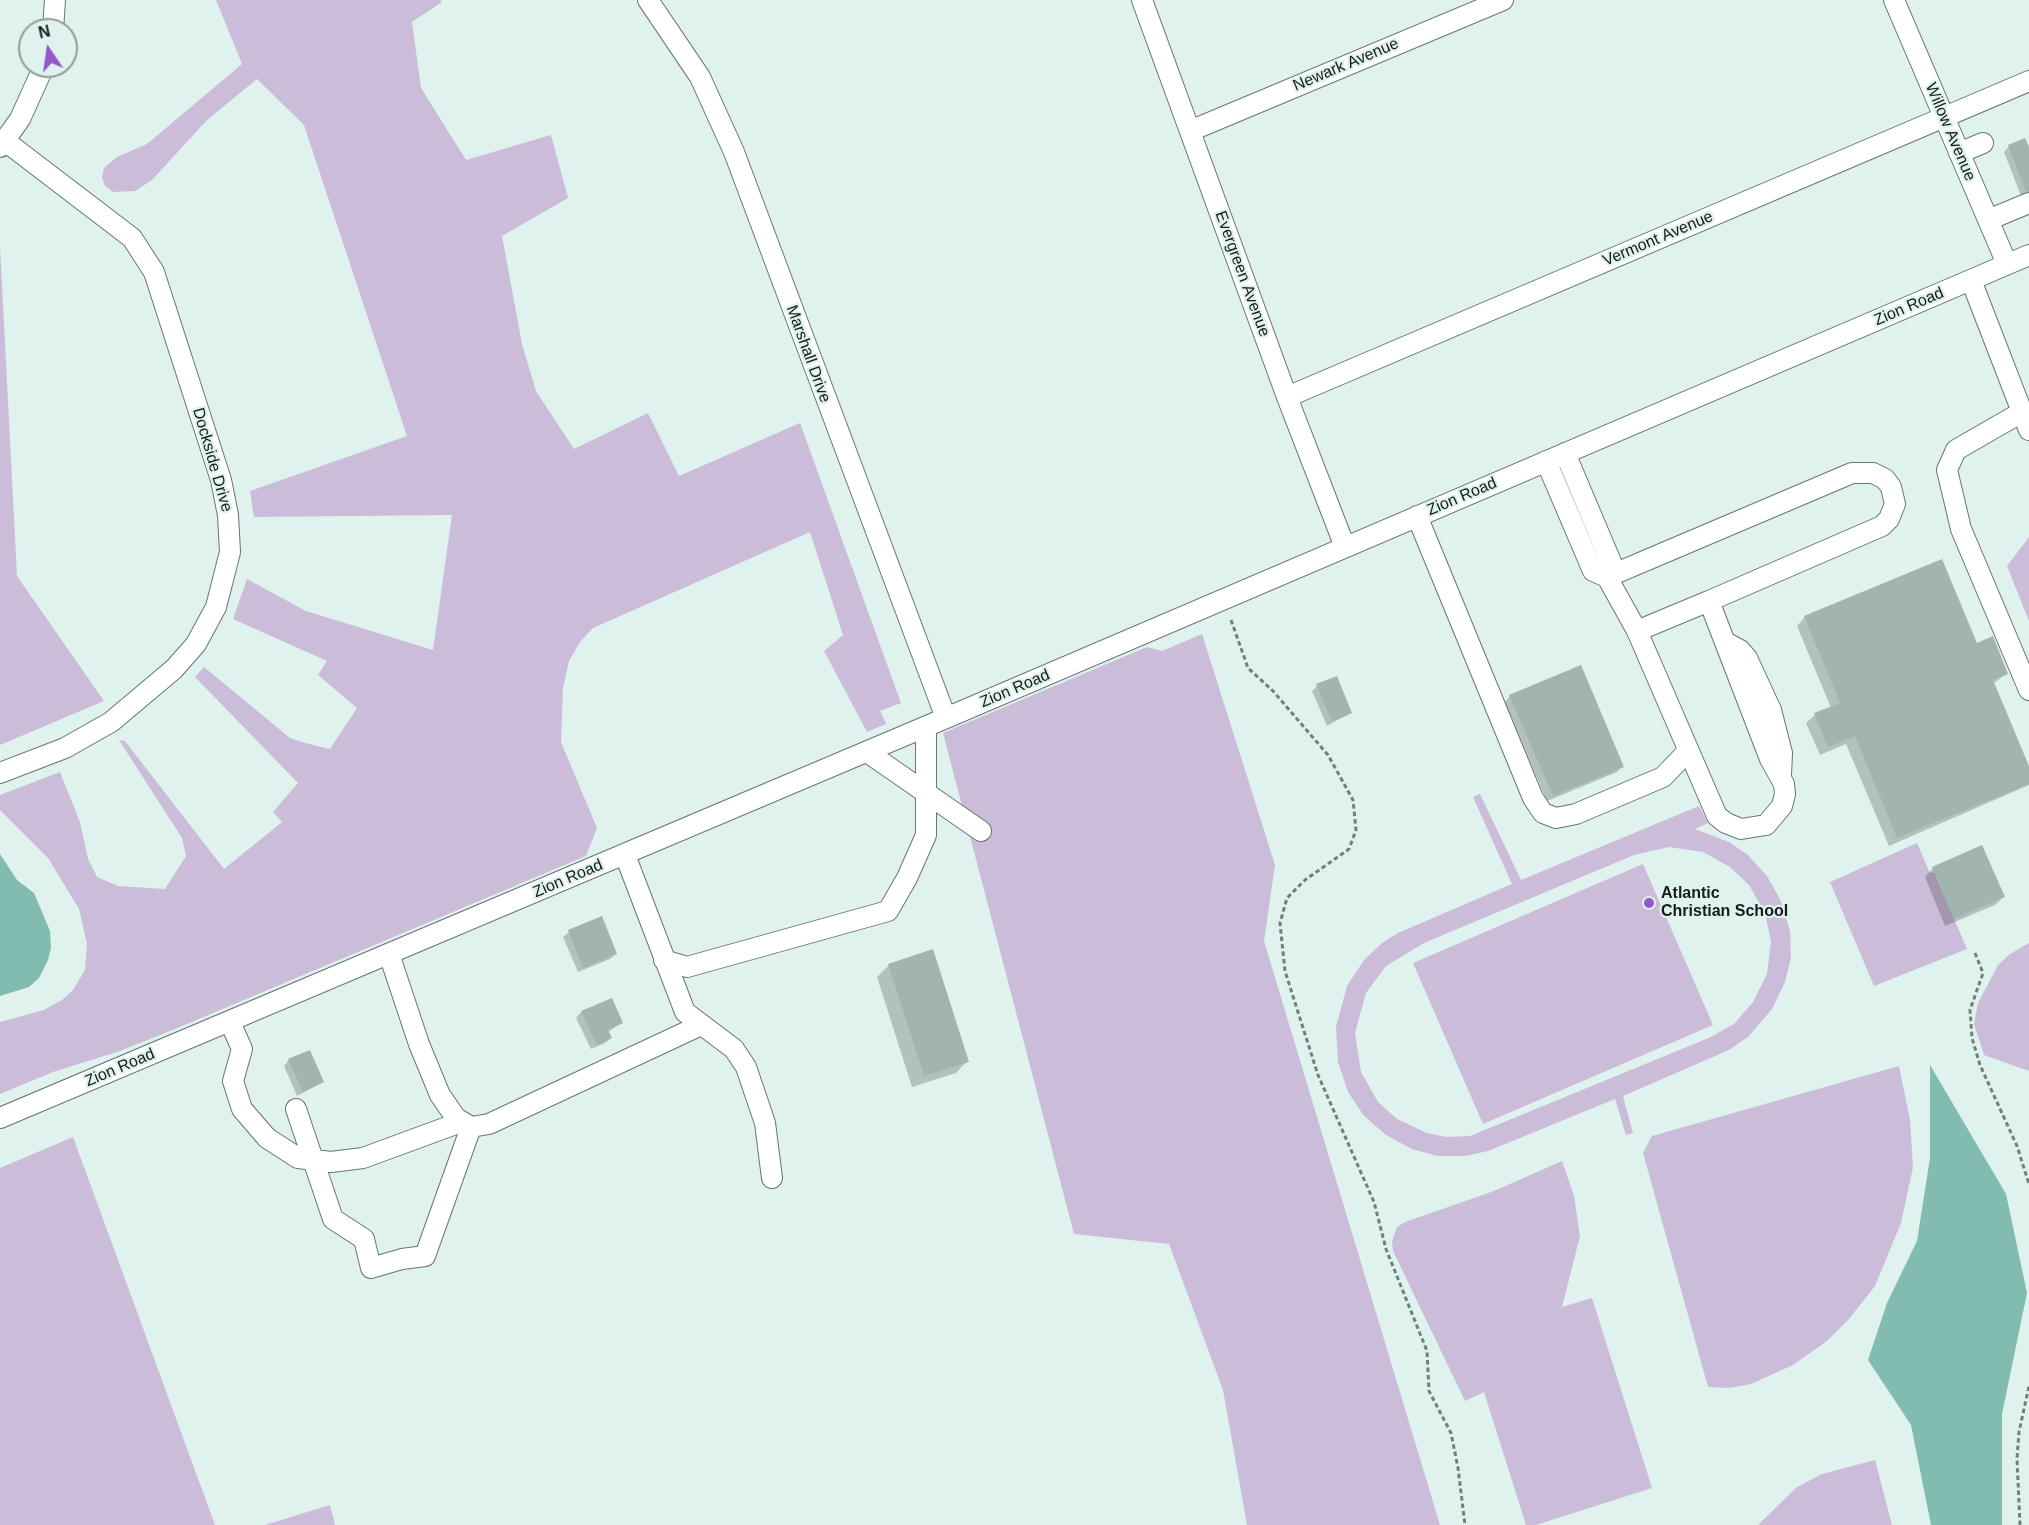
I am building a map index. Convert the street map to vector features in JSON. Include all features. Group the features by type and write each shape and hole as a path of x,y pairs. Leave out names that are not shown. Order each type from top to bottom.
{"street":[{"path":"54,18 55,0"},
{"name":"Marshall Drive","path":"648,0 700,77 734,152 946,718"},
{"name":"Evergreen Avenue","path":"1142,0 1287,397 1346,547"},
{"name":"Newark Avenue","path":"1190,131 1503,0"},
{"name":"Willow Avenue","path":"1894,0 2007,264"},
{"path":"3,144 31,99 39,78"},
{"name":"Vermont Avenue","path":"1287,397 1943,117 2028,85"},
{"path":"1959,153 1983,143"},
{"name":"Dockside Drive","path":"0,773 65,748 111,722 174,669 196,644 216,607 230,552 228,515 221,480 154,272 132,238 3,144"},
{"path":"1988,220 2027,209"},
{"name":"Zion Road","path":"0,1119 926,727 2029,255"},
{"path":"1971,280 2026,421 1964,443 1952,455 1947,470 1961,529 2029,690"},
{"path":"1565,453 1611,562 1607,578"},
{"path":"1546,461 1593,571 1607,578 1636,631 1717,816 1726,824 1741,829 1761,826 1778,814 1785,794 1781,778 1770,759 1709,601"},
{"path":"1607,578 1852,473 1874,473 1885,479 1891,487 1895,504 1889,519 1882,526 1636,631"},
{"path":"1417,516 1533,798 1544,813 1556,818 1576,814 1663,777 1688,751"},
{"path":"664,960 687,967 888,912 907,878 926,835 926,727"},
{"path":"867,752 981,831"},
{"path":"625,855 685,1012 734,1049 746,1067 765,1123 772,1178"},
{"path":"389,954 434,1081 445,1104 466,1125"},
{"path":"230,1022 242,1049 233,1081 242,1109 267,1138 298,1158 315,1162 363,1158 466,1125 489,1124 701,1025"},
{"path":"296,1109 333,1219 364,1239 371,1268 402,1259 425,1256 466,1125"}],"path":[{"path":"1231,620 1248,668 1273,691 1328,755 1353,800 1356,830 1349,849 1305,880 1287,898 1280,923 1285,971 1318,1076 1374,1202 1386,1250 1427,1350 1429,1391 1451,1433 1465,1525"},
{"path":"1975,953 1983,973 1970,1010 1972,1038 1980,1065 2007,1122 2029,1184"},
{"path":"2020,1525 2017,1459 2019,1432 2029,1386"}],"shaded area":[{"path":"216,0 440,0 442,2 412,22 421,88 466,160 551,135 568,198 502,236 522,344 536,391 574,449 648,413 679,476 800,423 901,703 880,711 886,724 867,732 824,651 843,635 810,532 593,628 580,642 569,661 563,688 561,742 597,828 586,856 175,1029 120,1051 53,1072 0,1094 0,1022 44,1010 62,1000 73,990 85,970 87,944 79,909 48,858 0,810 0,795 60,772 80,822 88,859 97,877 118,886 165,889 186,856 182,838 119,740 125,741 224,869 282,822 273,812 298,783 195,677 204,667 290,738 330,749 357,708 318,675 327,661 233,619 247,579 306,611 433,650 452,515 254,517 250,491 407,436 304,125 257,79 207,120 152,180 135,191 113,192 105,186 102,177 104,168 117,157 147,144 242,64"},
{"path":"0,246 17,576 104,701 0,745"},
{"path":"2029,537 2029,621 2007,566"},
{"path":"1202,634 1275,865 1264,941 1440,1525 1247,1525 1223,1390 1169,1244 1074,1234 943,733 1147,647 1162,651"},
{"path":"1480,794 1521,880 1699,806 1708,823 1695,829 1729,842 1748,855 1767,876 1781,901 1790,931 1791,957 1785,982 1772,1009 1748,1037 1729,1050 1623,1096 1633,1133 1626,1135 1615,1099 1488,1151 1465,1156 1437,1156 1412,1149 1386,1135 1364,1116 1348,1092 1338,1062 1336,1027 1347,986 1364,960 1382,943 1398,933 1512,884 1473,797","holes":["1669,847 1703,852 1730,867 1749,885 1765,913 1771,942 1767,974 1753,1002 1734,1024 1711,1037 1470,1136 1447,1137 1427,1133 1397,1119 1378,1102 1361,1072 1355,1033 1366,993 1386,966 1424,943 1634,855"]},
{"path":"1917,843 1930,873 1934,872 1967,949 1874,986 1830,882"},
{"path":"0,854 17,880 34,893 50,931 51,948 39,978 29,987 0,996"},
{"path":"1643,864 1713,1025 1483,1124 1413,963"},
{"path":"2029,943 2029,1071 1984,1055 1974,1024 1978,1003 1998,965 2010,954"},
{"path":"1930,1065 2006,1194 2027,1293 2002,1414 2002,1525 1931,1525 1911,1425 1868,1360 1887,1303 1917,1241 1930,1158"},
{"path":"1899,1066 1910,1120 1913,1167 1901,1223 1875,1286 1849,1319 1827,1341 1793,1365 1751,1384 1729,1388 1708,1387 1643,1153 1652,1136"},
{"path":"73,1137 215,1525 0,1525 0,1168"},
{"path":"1562,1161 1574,1196 1580,1236 1562,1307 1592,1298 1652,1488 1536,1525 1526,1525 1484,1392 1465,1401 1393,1251 1392,1241 1397,1227 1405,1222 1494,1191"},
{"path":"1875,1460 1892,1525 1758,1525 1797,1487 1822,1474"},
{"path":"330,1505 335,1525 265,1525"}],"building":[{"path":"2025,138 2029,147 2029,191 2026,192 2008,145"},
{"path":"1942,559 1977,643 1993,636 2008,674 1993,680 2029,766 2029,784 1897,838 1855,736 1828,747 1814,713 1840,703 1804,616"},
{"path":"1581,665 1624,767 1553,796 1509,695"},
{"path":"1337,676 1352,713 1332,722 1316,684"},
{"path":"1982,845 2005,897 1954,919 1932,867"},
{"path":"602,916 617,954 583,968 568,930"},
{"path":"933,949 969,1062 924,1076 888,964"},
{"path":"612,998 623,1023 608,1030 612,1038 597,1045 581,1011"},
{"path":"310,1050 324,1082 303,1092 288,1059"}],"place":[{"name":"Atlantic Christian School","path":"1649,903"}]}
